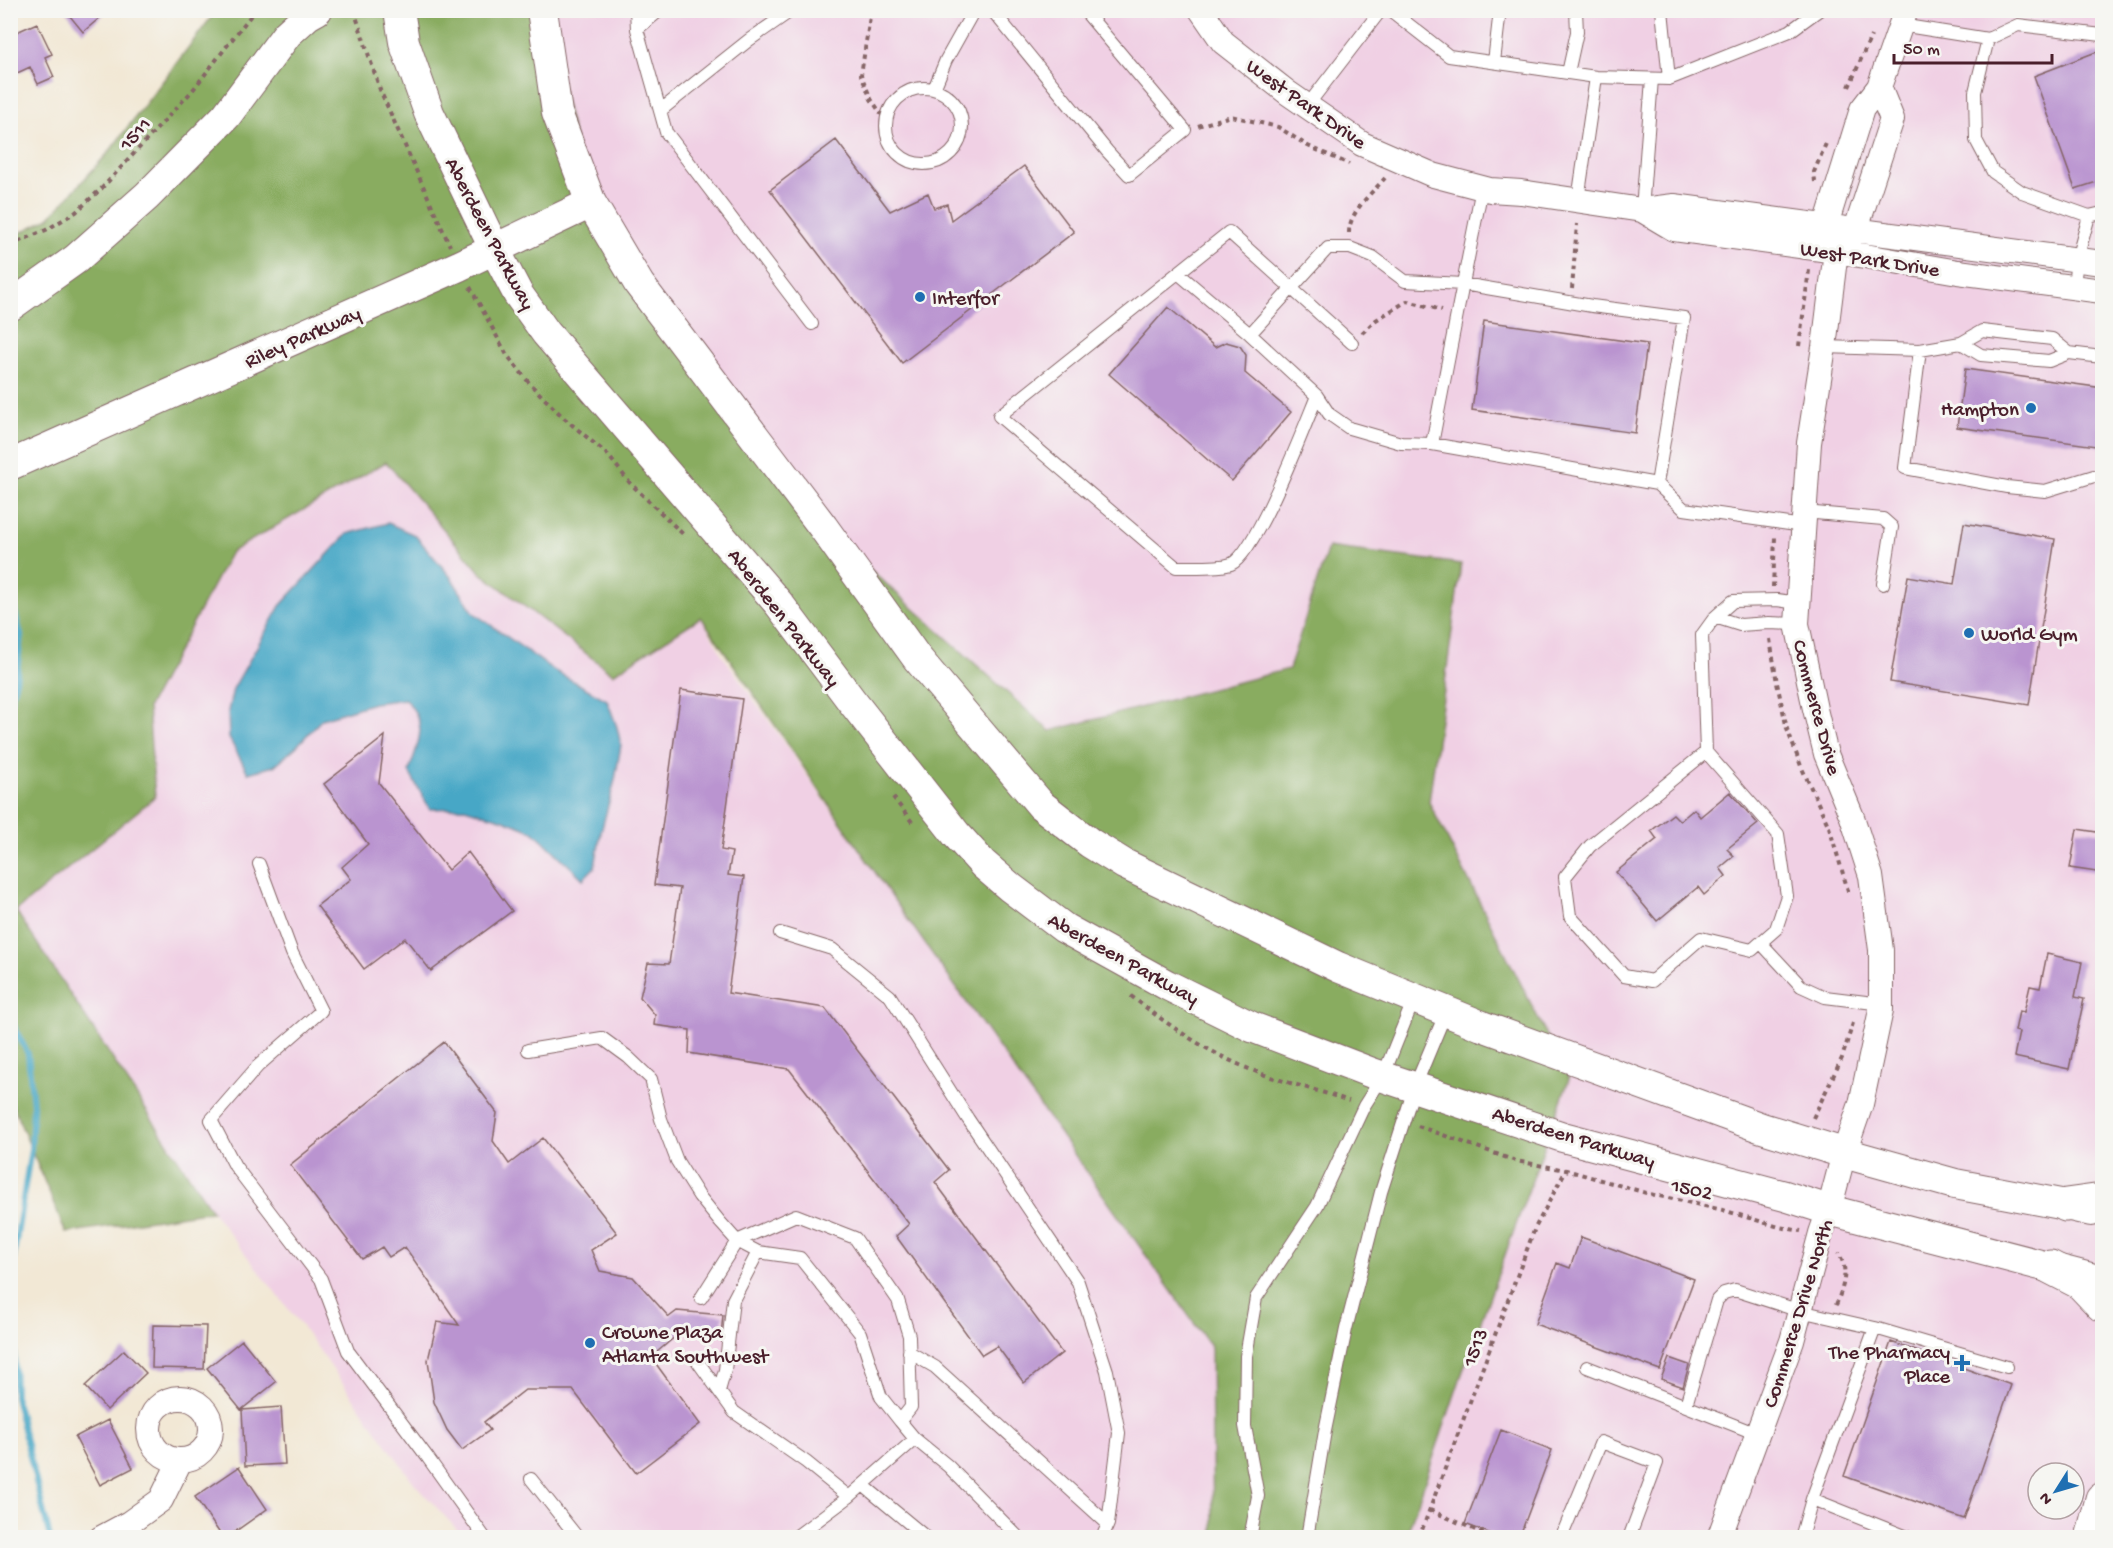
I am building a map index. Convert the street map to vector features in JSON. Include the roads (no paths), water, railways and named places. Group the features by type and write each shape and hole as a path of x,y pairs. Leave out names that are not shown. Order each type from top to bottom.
{"main road":[{"path":"2066,1204 2103,1200"},
{"path":"2050,1268 2081,1283 2103,1305"},
{"path":"2092,1538 2103,1499"}],"street":[{"path":"10,306 76,259 147,196 226,116 287,34 317,10"},
{"name":"Aberdeen Parkway","path":"399,10 404,42 429,113 518,294 546,333 779,604 850,700 983,864 1064,928 1167,985 1252,1027 1383,1076 1563,1137 1785,1196 1825,1222 2103,1281"},
{"path":"542,10 557,113 591,203 639,284 823,527 917,658 1041,805 1090,843 1124,864 1338,967 1482,1026 1762,1128 1844,1153 1955,1184 2066,1204 2103,1214"},
{"name":"West Park Drive","path":"1201,10 1223,42 1287,93 1362,144 1433,176 1577,212 1642,210 1674,206 2103,263"},
{"path":"1826,225 1862,109 1879,87 1903,18"},
{"path":"1836,251 1856,229 1892,119 1879,87"},
{"name":"Riley Parkway","path":"10,465 495,250 591,203"},
{"name":"West Park Drive","path":"1642,210 1674,229 1836,251 1958,272 2103,291"},
{"name":"Commerce Drive","path":"1826,225 1836,251 1809,443 1797,613 1826,754 1852,817 1871,876 1881,950 1882,1004 1861,1104 1844,1153"},
{"name":"Commerce Drive North","path":"1728,1536 1757,1434 1792,1341 1844,1153"},
{"path":"101,1538 129,1523 160,1500 180,1461"}],"lane":[{"path":"636,10 637,29 666,132 812,324"},
{"path":"637,29 660,10"},
{"path":"661,110 748,40 792,10"},
{"path":"934,89 946,60 974,10"},
{"path":"992,10 1129,175 1185,130 1084,10"},
{"path":"1307,106 1381,10"},
{"path":"1390,10 1449,56 1596,77 1652,79 1670,79 1790,31 1819,10"},
{"path":"1494,62 1500,10"},
{"path":"1568,73 1577,32 1576,10"},
{"path":"1662,10 1670,79"},
{"path":"1903,18 1988,39 2018,25 2103,35"},
{"path":"1988,39 1975,92 1976,140 1993,172 2022,192 2090,216 2103,213"},
{"path":"1577,212 1596,77"},
{"path":"1642,210 1652,79"},
{"path":"920,87 934,89 945,94 954,102 960,113 961,137 956,148 937,163 925,165 912,163 892,148 886,135 886,121 892,104 907,91 920,87"},
{"path":"1432,444 1482,188"},
{"path":"2074,286 2077,259 2090,216"},
{"path":"1317,396 1280,485 1248,547 1240,558 1230,565 1176,567 999,416 1229,232 1353,344"},
{"path":"1250,334 1328,248 1348,248 1373,257 1406,281 1463,284 1684,318 1657,484"},
{"path":"1179,274 1250,334 1317,396 1329,414 1350,428 1401,443 1432,444 1657,484 1684,509 1804,519 1883,519 1892,527 1883,584"},
{"path":"1824,347 1920,350 1961,343 1982,331 2052,339 2069,353"},
{"path":"1961,343 1981,355 2049,361 2069,353 2103,357"},
{"path":"1920,350 1905,468 2007,487 2045,491 2094,476 2103,477"},
{"path":"1706,752 1590,846 1565,877 1570,916 1624,976 1652,981 1701,938 1752,950 1776,929 1787,896 1778,834 1706,752 1702,635 1715,617 1733,601 1777,600 1797,613"},
{"path":"1715,617 1740,626 1769,623 1797,613"},
{"path":"259,864 292,953 321,1011 258,1066 211,1120 235,1166 321,1279 348,1351 485,1538"},
{"path":"780,933 832,949 890,996 968,1119 1078,1282 1107,1371 1119,1433 1108,1524 1102,1538"},
{"path":"1761,943 1801,986 1825,997 1882,1004"},
{"path":"1250,1538 1258,1496 1245,1426 1246,1356 1256,1298 1317,1206 1364,1106 1383,1076 1415,998"},
{"path":"1306,1538 1346,1329 1381,1192 1415,1086 1446,1011"},
{"path":"528,1050 602,1038 628,1057 651,1079 661,1119 677,1161 699,1196 737,1241 758,1252 800,1258 860,1333 881,1397 915,1438 948,1466 1019,1538"},
{"path":"701,1298 737,1241 796,1215 855,1238 898,1300 909,1336 911,1407 900,1421"},
{"path":"719,1391 725,1370 733,1300 758,1252"},
{"path":"1686,1405 1717,1300 1724,1293 1735,1290 1800,1311 1875,1328 2007,1367"},
{"path":"1801,1538 1812,1499 1875,1328"},
{"path":"909,1352 934,1367 1108,1524"},
{"path":"698,1362 734,1412 806,1462 849,1497"},
{"path":"1587,1367 1757,1434"},
{"path":"794,1538 849,1497 915,1438"},
{"path":"1561,1538 1601,1442 1658,1463 1629,1538"},
{"path":"531,1479 578,1538"},
{"path":"863,1485 927,1538"},
{"path":"1812,1499 1910,1538"}],"water":[{"path":"388,523 415,535 450,576 474,613 555,671 607,700 621,745 595,867 583,879 534,832 465,808 430,809 409,772 418,743 420,726 413,708 405,699 374,703 322,719 296,747 274,766 248,773 229,738 228,711 233,689 280,606 347,534"}],"waterway":[{"path":"10,594 21,635 16,680 10,702"},
{"path":"10,1019 28,1054 33,1106 31,1149 12,1266 15,1396 50,1538"}],"place":[{"name":"Interfor","path":"920,297"},
{"name":"Hampton","path":"2031,408"},
{"name":"World Gym","path":"1969,633"},
{"name":"Crowne Plaza Atlanta Southwest","path":"590,1343"},
{"name":"The Pharmacy Place","path":"1962,1363"}]}
